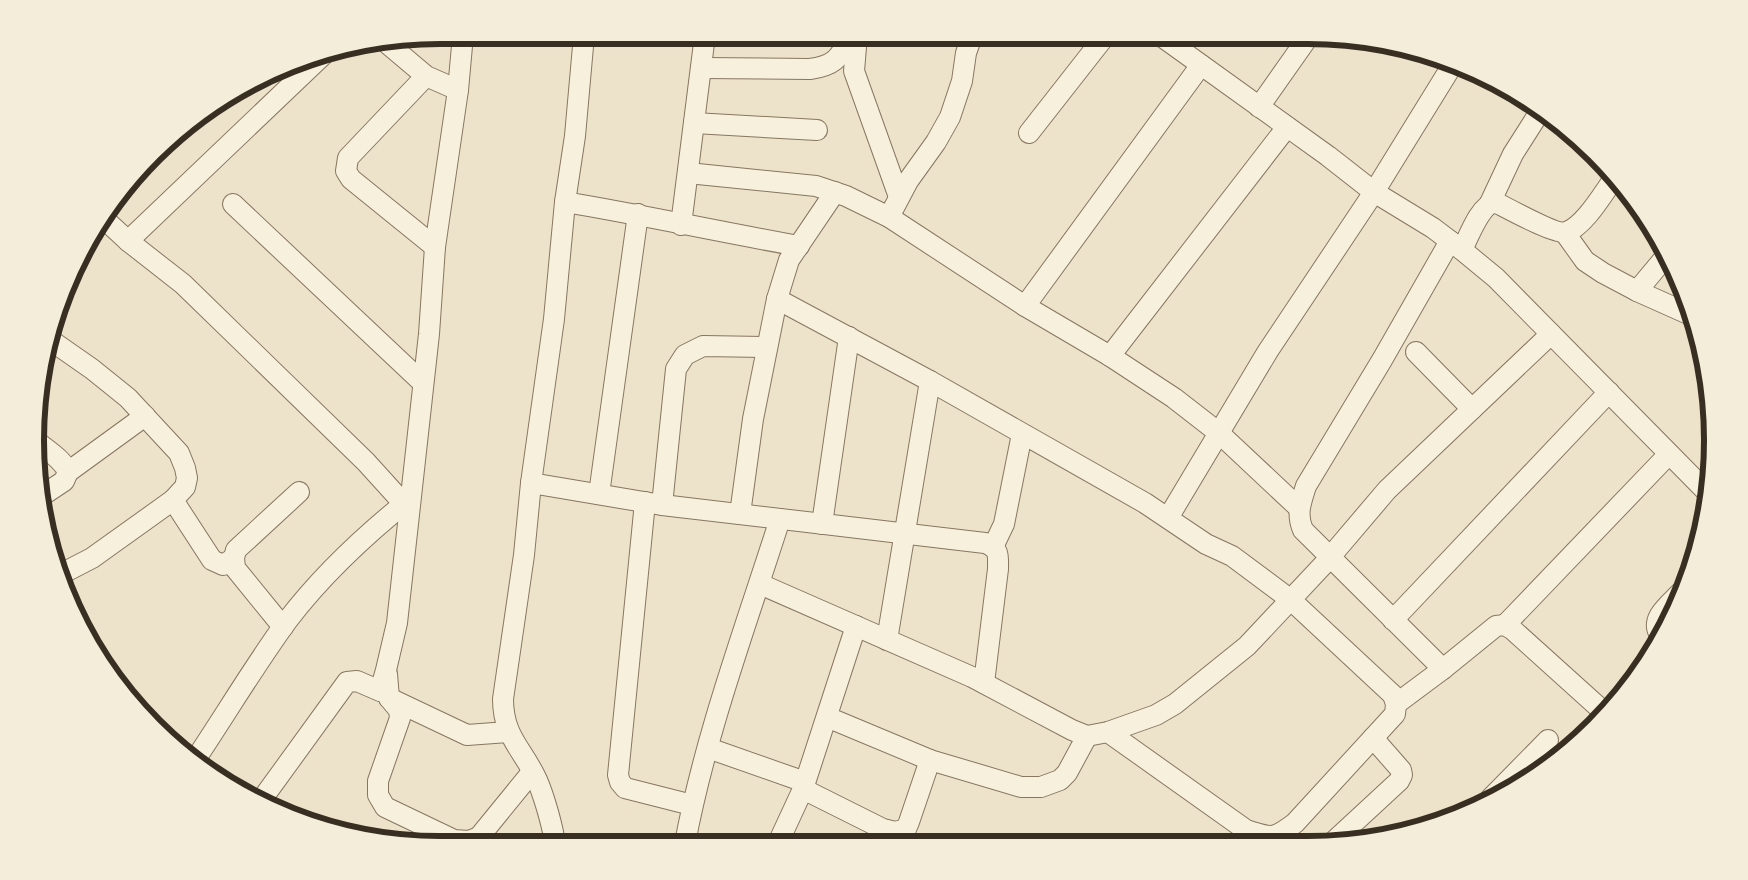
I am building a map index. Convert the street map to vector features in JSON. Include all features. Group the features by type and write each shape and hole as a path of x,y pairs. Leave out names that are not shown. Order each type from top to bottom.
{"street":[{"path":"265,795 347,682 357,681 380,691 386,670 397,623 407,501 429,334 435,247 458,90 462,44"},
{"path":"554,836 537,780 508,732 503,713 503,699 524,555 531,483 554,318 565,202 575,136 583,44"},
{"path":"682,225 704,44"},
{"path":"701,68 810,69 825,67 839,56 846,44"},
{"path":"856,44 854,71 899,197"},
{"path":"889,217 908,181 936,142 950,117 962,80 969,44"},
{"path":"1029,133 1099,44"},
{"path":"1173,44 1374,192 1433,228 1496,278 1669,454 1702,482"},
{"path":"1259,107 1304,44"},
{"path":"391,47 426,76 458,90"},
{"path":"128,241 312,65"},
{"path":"1025,306 1201,65"},
{"path":"1168,518 1268,351 1374,192 1449,70"},
{"path":"426,76 348,158 346,171 350,180 435,247"},
{"path":"1443,670 1303,530 1299,521 1299,508 1306,486 1382,360 1456,245 1484,208 1490,203 1512,154 1536,117"},
{"path":"694,123 817,130"},
{"path":"1110,356 1287,127"},
{"path":"688,172 816,186 846,196 889,217 1025,306 1110,356 1174,398 1219,433 1299,508"},
{"path":"1490,203 1495,202 1554,231 1565,233 1579,226 1610,184"},
{"path":"740,514 753,419 777,299 789,260 835,192"},
{"path":"565,202 638,214 682,225 798,246"},
{"path":"233,204 423,383"},
{"path":"599,494 638,214"},
{"path":"109,223 128,241 183,284 407,501"},
{"path":"1565,233 1585,261 1603,273 1637,291 1681,309"},
{"path":"1637,291 1661,261"},
{"path":"777,299 930,381 1145,503 1206,544 1232,556 1291,600 1393,694 1396,704 1395,714 1295,823 1277,836"},
{"path":"760,584 984,683 1072,730 1087,736 1108,732 1156,715 1175,704 1248,646 1330,558 1387,490 1551,334"},
{"path":"822,524 849,337"},
{"path":"56,343 128,398 179,453 187,478 185,487 173,500 92,558 67,571"},
{"path":"692,805 625,788 620,782 618,775 653,503 676,369 685,355 703,346 767,347"},
{"path":"1416,352 1472,409"},
{"path":"887,640 930,381"},
{"path":"1393,620 1609,392"},
{"path":"47,492 64,481 68,472 145,416"},
{"path":"993,547 1004,524 1022,434"},
{"path":"44,448 66,466 68,472"},
{"path":"1505,625 1669,454"},
{"path":"531,483 653,503 985,543 993,547 998,554 998,570 984,683"},
{"path":"283,627 235,568 234,558 236,550 299,492"},
{"path":"173,500 212,560 223,565 234,558"},
{"path":"199,754 283,627 319,583 362,538 407,501"},
{"path":"686,836 692,805 733,661 780,519"},
{"path":"1657,626 1660,614 1667,607"},
{"path":"1396,704 1443,670 1496,626 1505,625 1513,630 1599,708"},
{"path":"781,836 804,785 856,626"},
{"path":"386,670 389,698 399,710 400,718 378,781 378,794 385,807 446,836"},
{"path":"389,698 467,735 508,732"},
{"path":"827,717 930,760 1021,787 1041,787 1060,780 1067,773 1087,736"},
{"path":"1108,732 1255,836"},
{"path":"1341,834 1398,781 1402,775 1401,770 1373,738"},
{"path":"1526,771 1548,740"},
{"path":"708,748 804,785 884,829 895,832 906,829 930,760"},
{"path":"479,836 532,772"}]}
